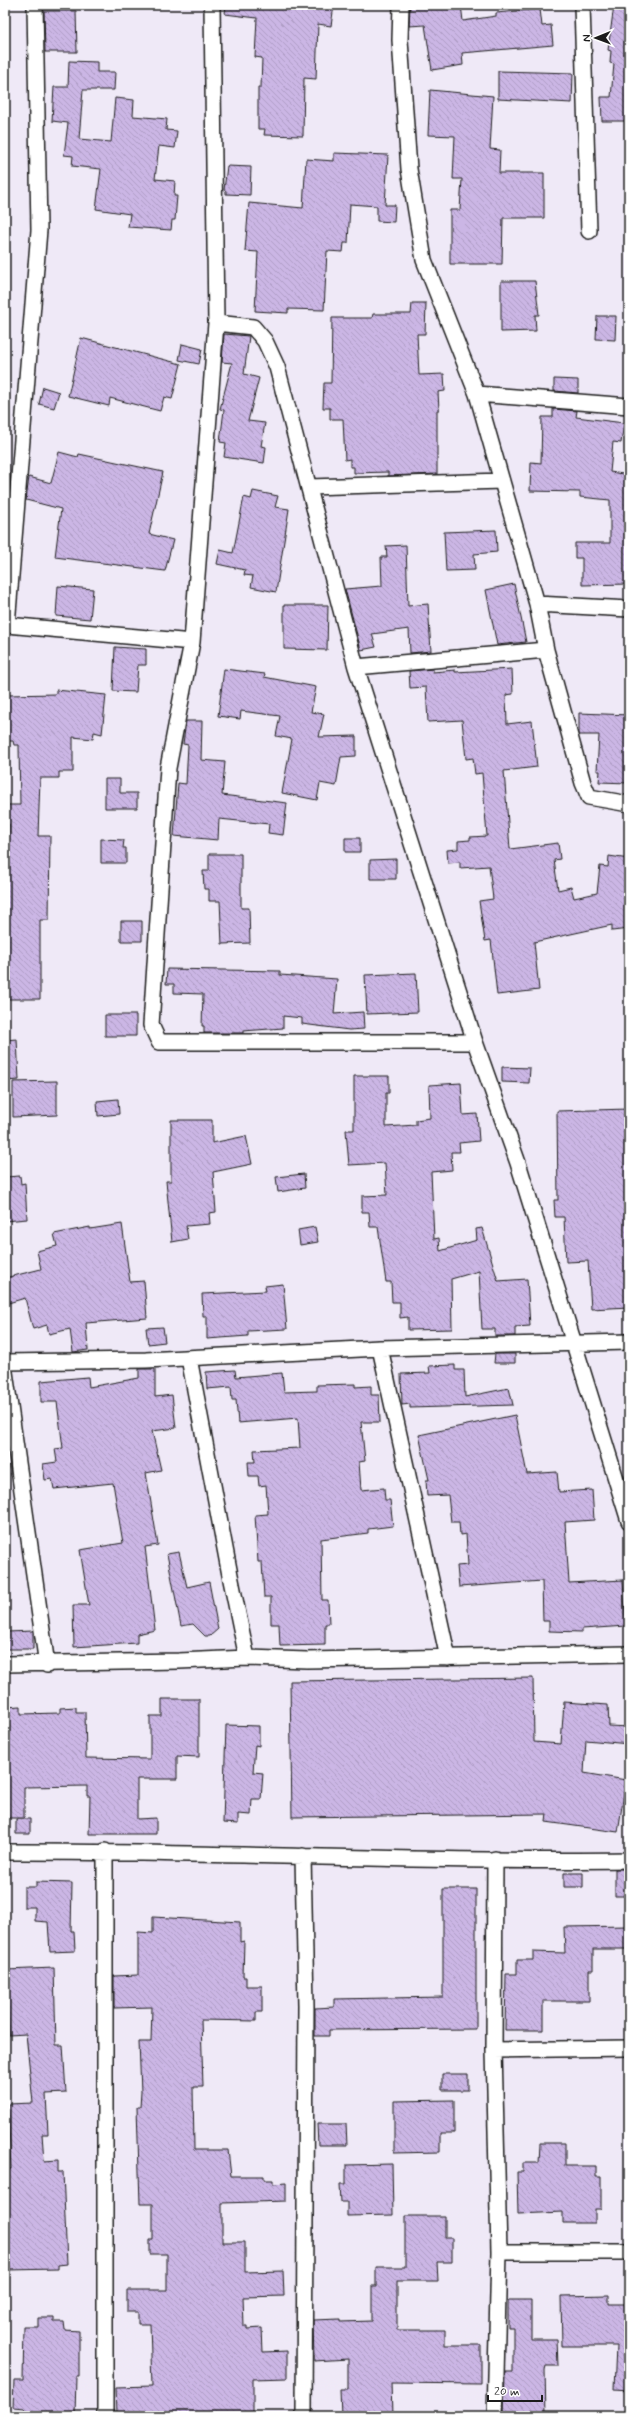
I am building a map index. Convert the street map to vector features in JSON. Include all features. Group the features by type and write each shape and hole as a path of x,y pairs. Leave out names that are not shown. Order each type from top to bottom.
{"street":[{"path":"35,5 39,230 6,625 192,642"},
{"path":"212,5 216,323 192,642 168,768 151,1025 159,1042 475,1042"},
{"path":"401,5 400,40 409,169 424,260 477,394 537,604 546,650 583,783 589,797 629,804"},
{"path":"582,5 589,231"},
{"path":"216,323 253,327 265,341 277,367 356,667 475,1042 518,1163 629,1521"},
{"path":"477,394 629,406"},
{"path":"309,487 502,480"},
{"path":"537,604 629,609"},
{"path":"356,667 546,650"},
{"path":"5,1362 189,1358 380,1348 629,1342"},
{"path":"380,1348 448,1658"},
{"path":"189,1358 230,1575 248,1658"},
{"path":"5,1372 47,1665"},
{"path":"5,1664 47,1665 248,1658 307,1660 629,1654"},
{"path":"5,1852 105,1852 629,1860"},
{"path":"105,1852 105,2416"},
{"path":"303,1856 306,2006 304,2416"},
{"path":"495,1859 494,2050 499,2252 495,2416"},
{"path":"494,2050 629,2048"},
{"path":"499,2252 629,2252"}],"building":[{"path":"226,5 334,5 331,26 318,24 316,79 304,78 303,136 264,135 265,129 258,129 258,87 261,87 262,58 255,57 257,18 225,14"},
{"path":"461,5 463,21 496,16 496,13 540,9 542,26 551,25 553,45 462,53 463,65 432,70 425,25 409,26 410,6"},
{"path":"614,5 629,5 629,121 602,121 601,97 611,97 614,64 610,63 611,51 608,50"},
{"path":"44,11 76,11 77,52 45,52"},
{"path":"69,61 97,62 97,72 115,72 114,90 83,90 79,139 111,142 115,98 134,100 133,116 167,119 166,130 177,131 175,148 159,146 155,179 175,181 174,196 177,196 175,220 172,220 171,230 128,227 130,214 96,209 101,169 72,166 73,156 64,155 68,123 52,121 54,87 68,87"},
{"path":"498,71 573,73 572,103 498,99"},
{"path":"430,90 493,96 490,149 500,150 499,173 544,173 544,218 503,218 502,264 450,264 450,210 460,210 462,179 453,179 455,136 428,135"},
{"path":"334,153 388,155 385,205 395,205 394,222 377,221 377,206 350,204 348,243 344,243 343,252 327,251 324,310 288,309 288,313 255,311 258,252 245,251 249,203 303,208 306,159 334,161"},
{"path":"227,166 251,167 250,195 226,194 226,191 224,190"},
{"path":"501,281 535,281 539,315 535,315 536,331 501,332"},
{"path":"412,303 426,303 425,334 417,334 419,375 444,374 445,391 438,392 439,410 437,410 437,474 388,476 388,472 354,473 354,467 350,467 350,459 345,460 343,419 330,419 330,408 323,408 324,383 331,383 332,318 372,318 373,314 411,314"},
{"path":"597,316 616,316 615,340 596,339"},
{"path":"224,334 249,336 244,374 259,378 248,421 265,423 261,446 266,447 264,463 224,457 226,443 220,442 224,410 220,409 232,363 222,362"},
{"path":"81,338 181,364 172,399 164,397 160,411 110,398 109,406 68,396"},
{"path":"182,344 202,349 199,364 179,360"},
{"path":"554,379 578,380 578,393 554,391"},
{"path":"43,387 59,392 54,408 39,404"},
{"path":"553,409 577,411 576,417 624,423 621,443 613,442 610,472 629,475 629,584 582,585 582,558 575,558 575,543 610,543 610,500 580,497 580,492 530,491 531,462 541,463 542,417 553,417"},
{"path":"59,452 78,457 79,454 163,472 149,534 173,540 165,571 55,557 61,509 26,500 29,477 51,483"},
{"path":"253,491 278,496 275,507 289,509 276,592 251,587 253,576 244,575 245,570 217,564 220,550 233,553 244,497 251,499"},
{"path":"496,530 497,552 474,554 475,570 446,571 444,532"},
{"path":"406,545 408,606 428,604 431,651 410,653 409,629 372,634 376,647 361,650 345,589 382,586 381,557 387,557 386,546"},
{"path":"514,584 526,642 497,645 486,590"},
{"path":"58,586 93,589 90,619 56,616"},
{"path":"284,605 328,605 327,650 284,649"},
{"path":"115,647 146,649 146,665 138,665 136,692 113,691"},
{"path":"224,669 265,674 264,677 316,687 311,712 324,714 319,737 356,736 356,756 341,757 336,786 320,783 317,800 282,793 292,739 276,736 280,716 241,711 240,719 218,716"},
{"path":"433,669 433,672 455,670 455,672 512,669 513,694 506,695 507,724 532,721 537,767 504,771 510,849 558,843 560,859 554,860 558,890 571,887 574,898 597,893 600,866 608,867 609,856 629,859 629,929 612,931 612,925 534,942 539,990 497,995 491,940 485,941 479,901 493,899 489,866 460,868 460,862 448,863 447,850 458,849 458,841 470,840 470,837 487,836 482,773 475,774 473,758 466,759 462,720 428,722 426,687 410,688 409,671"},
{"path":"56,690 106,695 102,734 94,732 93,739 73,737 73,772 59,772 59,778 40,778 38,836 50,836 49,920 40,920 40,999 7,999 5,873 7,873 9,824 5,824 5,805 20,805 19,745 14,745 13,741 5,741 7,695 56,694"},
{"path":"579,713 629,715 629,783 599,782 600,771 597,771 599,735 579,735"},
{"path":"186,721 202,721 201,760 225,762 222,795 287,803 283,835 268,833 269,824 219,819 218,840 174,836 178,783 186,784 188,745 183,744"},
{"path":"105,779 120,779 120,793 137,793 137,808 105,808"},
{"path":"345,838 360,838 360,852 345,852"},
{"path":"101,839 124,840 123,848 126,848 126,863 101,863"},
{"path":"209,854 241,854 241,908 249,908 250,943 222,944 220,901 209,901 209,889 204,889 203,871 209,871"},
{"path":"396,859 396,879 370,879 370,860"},
{"path":"121,921 142,921 142,941 121,941"},
{"path":"167,969 280,971 280,975 337,979 334,1014 363,1012 364,1029 349,1030 302,1024 302,1018 283,1016 283,1028 243,1031 243,1033 204,1033 204,1026 202,1026 203,994 174,993 174,984 166,984"},
{"path":"416,973 418,1012 367,1014 365,975"},
{"path":"105,1015 136,1015 136,1036 105,1036"},
{"path":"17,1039 19,1080 5,1081 5,1040"},
{"path":"502,1067 530,1068 529,1083 502,1082"},
{"path":"354,1076 389,1076 389,1093 386,1093 386,1127 416,1125 416,1120 430,1118 429,1085 461,1083 463,1115 477,1114 479,1141 459,1143 460,1152 451,1152 452,1170 431,1172 434,1239 439,1238 440,1251 477,1240 476,1229 482,1228 498,1281 527,1279 530,1326 515,1327 515,1336 495,1336 495,1329 482,1329 479,1271 451,1279 452,1329 408,1330 408,1317 400,1318 400,1302 392,1302 391,1282 386,1282 378,1227 370,1227 369,1212 362,1212 362,1196 387,1195 385,1163 349,1165 346,1130 354,1130"},
{"path":"57,1081 57,1115 13,1117 13,1082"},
{"path":"118,1099 119,1114 98,1116 97,1101"},
{"path":"629,1109 629,1307 591,1309 588,1261 566,1262 564,1217 555,1217 554,1200 558,1200 557,1111"},
{"path":"171,1120 212,1120 212,1143 246,1136 252,1164 213,1172 216,1212 209,1213 210,1224 186,1226 188,1239 172,1242 166,1181 171,1181"},
{"path":"304,1174 305,1188 278,1192 276,1177"},
{"path":"20,1176 21,1184 25,1183 27,1219 5,1221 5,1177"},
{"path":"122,1224 130,1282 144,1281 147,1318 86,1323 88,1350 73,1352 70,1329 49,1334 47,1325 33,1329 25,1298 5,1304 5,1278 41,1269 37,1251 57,1246 54,1234 90,1227 90,1229"},
{"path":"315,1227 318,1242 300,1245 298,1230"},
{"path":"283,1284 287,1329 248,1331 248,1336 207,1339 207,1316 203,1316 202,1294 266,1291 265,1286"},
{"path":"163,1327 165,1342 148,1344 146,1328"},
{"path":"495,1354 515,1354 515,1363 494,1363"},
{"path":"455,1365 455,1370 464,1370 465,1397 509,1388 513,1405 410,1408 410,1404 402,1405 401,1374 430,1373 429,1366"},
{"path":"139,1369 155,1369 155,1397 172,1395 176,1428 152,1431 161,1470 146,1473 158,1545 145,1547 155,1630 137,1634 137,1643 74,1647 73,1605 89,1605 80,1550 123,1543 113,1483 54,1489 52,1479 45,1480 43,1464 57,1462 55,1449 63,1448 57,1402 41,1402 41,1381 88,1377 89,1387 139,1378"},
{"path":"235,1370 236,1377 282,1373 284,1392 317,1391 317,1385 355,1384 355,1387 371,1386 371,1395 379,1395 380,1422 361,1422 365,1461 359,1462 361,1490 384,1488 385,1500 390,1500 393,1526 368,1529 368,1533 321,1539 322,1600 328,1600 329,1624 325,1624 325,1645 280,1646 279,1624 271,1624 271,1597 264,1597 262,1562 258,1562 255,1515 268,1514 266,1485 259,1486 258,1476 249,1476 248,1462 255,1462 254,1450 300,1448 298,1418 238,1423 236,1400 232,1400 231,1387 207,1389 206,1372"},
{"path":"515,1415 527,1474 557,1472 559,1492 592,1490 594,1520 565,1522 569,1583 623,1580 626,1626 582,1629 582,1632 549,1631 549,1621 543,1621 542,1581 459,1587 457,1566 468,1565 466,1534 460,1535 459,1522 451,1522 448,1495 427,1496 426,1480 429,1480 419,1435"},
{"path":"179,1552 187,1587 209,1582 218,1629 210,1636 205,1636 193,1624 181,1626 167,1554"},
{"path":"33,1631 33,1649 7,1649 7,1632"},
{"path":"533,1678 534,1742 561,1744 564,1702 608,1705 609,1726 629,1727 629,1744 586,1740 584,1773 626,1780 618,1832 546,1822 547,1814 292,1817 290,1681"},
{"path":"162,1699 199,1699 199,1757 177,1756 177,1779 137,1779 137,1819 156,1818 156,1834 89,1834 90,1796 87,1796 87,1786 24,1787 24,1818 5,1818 5,1707 21,1706 21,1714 60,1713 60,1708 76,1707 76,1712 85,1712 86,1758 150,1759 150,1716 162,1716"},
{"path":"226,1725 259,1726 259,1746 255,1745 253,1772 263,1773 261,1799 252,1799 251,1815 238,1814 238,1824 223,1823"},
{"path":"16,1819 30,1819 30,1834 16,1834"},
{"path":"615,1869 629,1869 629,1896 615,1896"},
{"path":"564,1873 583,1873 583,1887 564,1887"},
{"path":"36,1882 72,1883 71,1931 74,1931 75,1951 50,1952 48,1922 35,1921 35,1907 24,1907 24,1887 36,1887"},
{"path":"443,1889 476,1889 476,2029 329,2030 329,2036 315,2036 315,2008 334,2007 334,1999 443,1997"},
{"path":"153,1917 240,1922 240,1942 244,1941 243,1977 246,1977 246,1986 262,1986 262,2012 256,2012 256,2021 201,2020 203,2087 193,2087 194,2150 228,2150 231,2176 264,2176 264,2180 273,2180 273,2184 286,2183 286,2201 222,2203 222,2242 245,2242 245,2272 283,2271 284,2296 243,2297 244,2326 247,2326 247,2329 262,2328 263,2352 287,2351 287,2378 253,2379 253,2416 116,2414 115,2387 152,2386 150,2324 138,2324 138,2312 127,2312 127,2290 167,2290 167,2254 150,2254 150,2240 153,2240 153,2204 140,2204 137,2107 140,2107 141,2092 139,2042 151,2042 152,2007 114,2008 114,1976 138,1975 138,1932 153,1933"},
{"path":"629,1926 629,1949 593,1949 593,1970 589,1970 589,2001 543,2001 543,2030 505,2030 506,1974 517,1974 517,1960 533,1960 533,1952 565,1953 564,1927"},
{"path":"54,1968 56,2045 63,2045 66,2093 46,2094 48,2134 42,2134 44,2161 58,2160 58,2172 63,2172 67,2264 58,2265 58,2269 8,2270 5,2169 11,2169 8,2104 33,2103 26,2034 9,2035 6,1970"},
{"path":"442,2074 468,2074 468,2090 442,2090"},
{"path":"454,2100 454,2133 440,2133 440,2152 394,2153 394,2101"},
{"path":"317,2124 346,2124 347,2145 318,2145"},
{"path":"540,2143 565,2143 565,2166 596,2166 596,2177 601,2177 601,2209 595,2209 595,2223 563,2223 563,2212 518,2214 517,2172 523,2172 523,2163 539,2163"},
{"path":"392,2164 393,2215 347,2216 347,2202 341,2202 340,2184 346,2184 346,2165"},
{"path":"405,2216 445,2216 445,2238 452,2238 452,2262 437,2262 438,2281 397,2281 397,2330 445,2330 445,2345 481,2345 481,2384 391,2383 392,2415 341,2415 340,2390 348,2390 348,2359 314,2361 313,2320 340,2319 340,2322 372,2321 372,2286 376,2286 376,2267 405,2267"},
{"path":"609,2295 609,2304 629,2304 629,2390 614,2389 616,2346 562,2346 561,2296"},
{"path":"508,2300 531,2300 531,2339 557,2339 558,2366 546,2366 545,2370 546,2416 504,2416 505,2372 513,2372 513,2328 508,2328"},
{"path":"38,2318 54,2318 54,2322 64,2322 65,2330 79,2331 79,2376 76,2376 75,2416 42,2416 42,2413 23,2413 24,2408 13,2407 14,2380 23,2380 24,2327 38,2327"}]}
